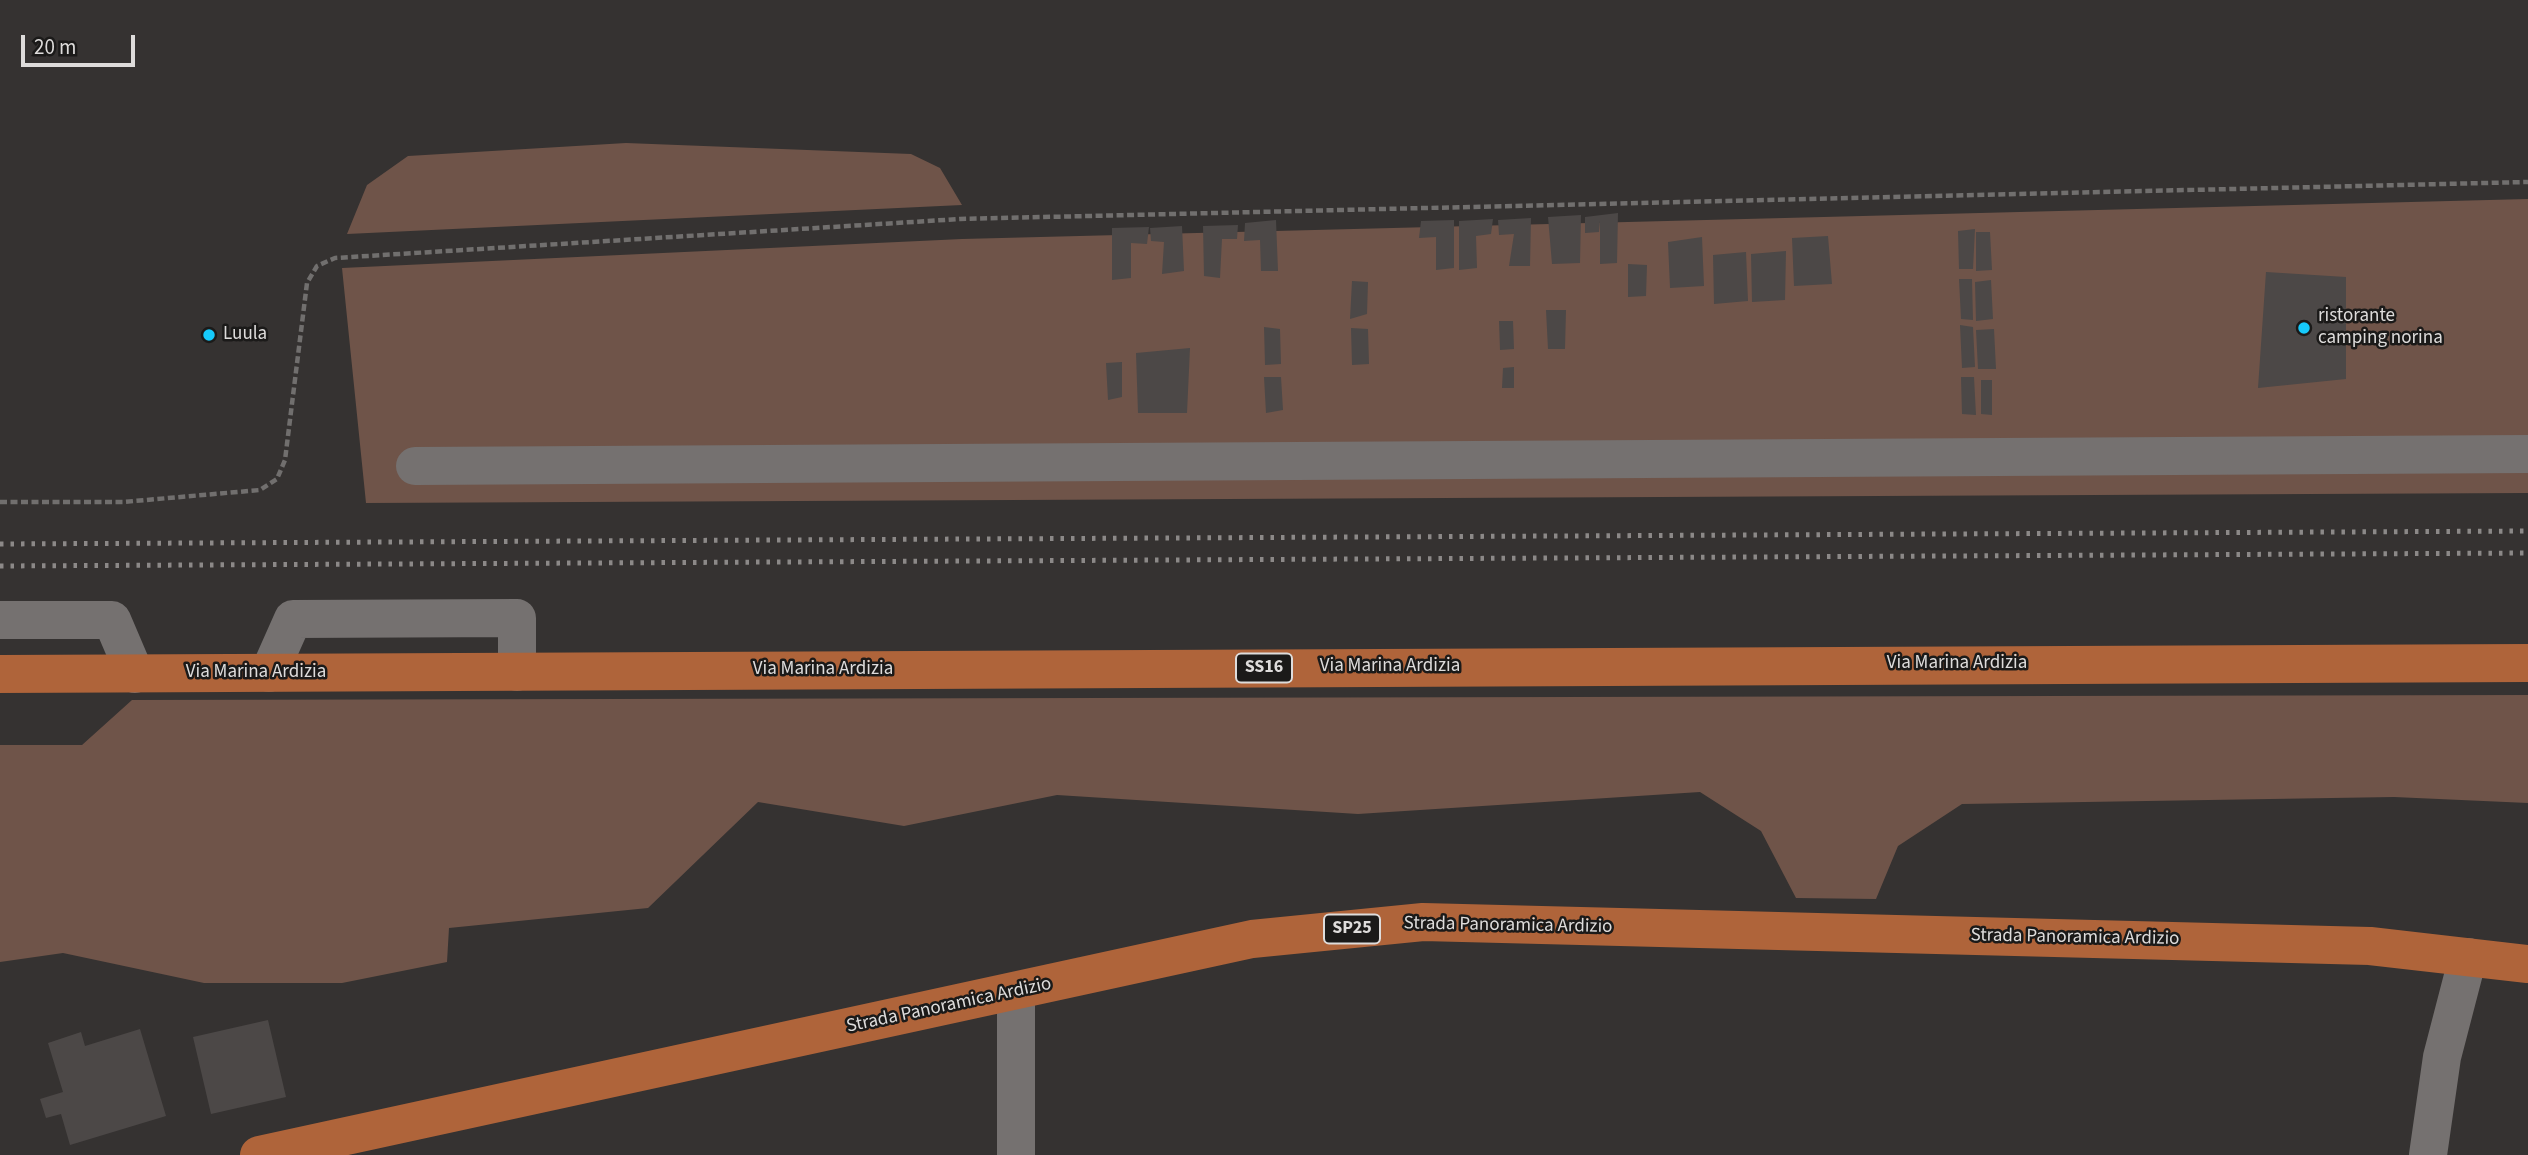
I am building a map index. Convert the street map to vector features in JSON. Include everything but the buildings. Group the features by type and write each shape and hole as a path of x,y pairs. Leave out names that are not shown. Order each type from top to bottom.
{"main road":[{"name":"Via Marina Ardizia","path":"0,674 2528,663"},
{"name":"Strada Panoramica Ardizio","path":"258,1155 1252,939 1423,922 2370,946 2528,964"}],"street":[{"path":"415,467 2528,454"},
{"path":"269,673 293,619 517,618 517,672"},
{"path":"0,620 112,620 135,674"},
{"path":"2428,1155 2442,1057 2468,957"},
{"path":"1016,992 1016,1155"}],"path":[{"path":"0,502 136,501 260,490 277,479 285,460 307,283 317,265 335,258 960,219 2528,182"}],"shaded area":[{"path":"626,143 911,154 940,168 962,205 347,234 367,185 408,156"},
{"path":"2528,199 2528,493 366,503 342,268 962,239"},
{"path":"2528,695 2528,803 2394,797 1962,804 1898,846 1876,899 1796,898 1761,831 1700,792 1358,814 1057,795 904,826 758,802 648,908 449,928 447,962 342,983 204,983 63,953 0,962 0,745 82,745 132,700"}],"railway":[{"path":"0,544 2528,531"},
{"path":"0,566 2528,553"}],"place":[{"name":"ristorante camping norina","path":"2304,328"},
{"name":"Luula","path":"209,335"}]}
